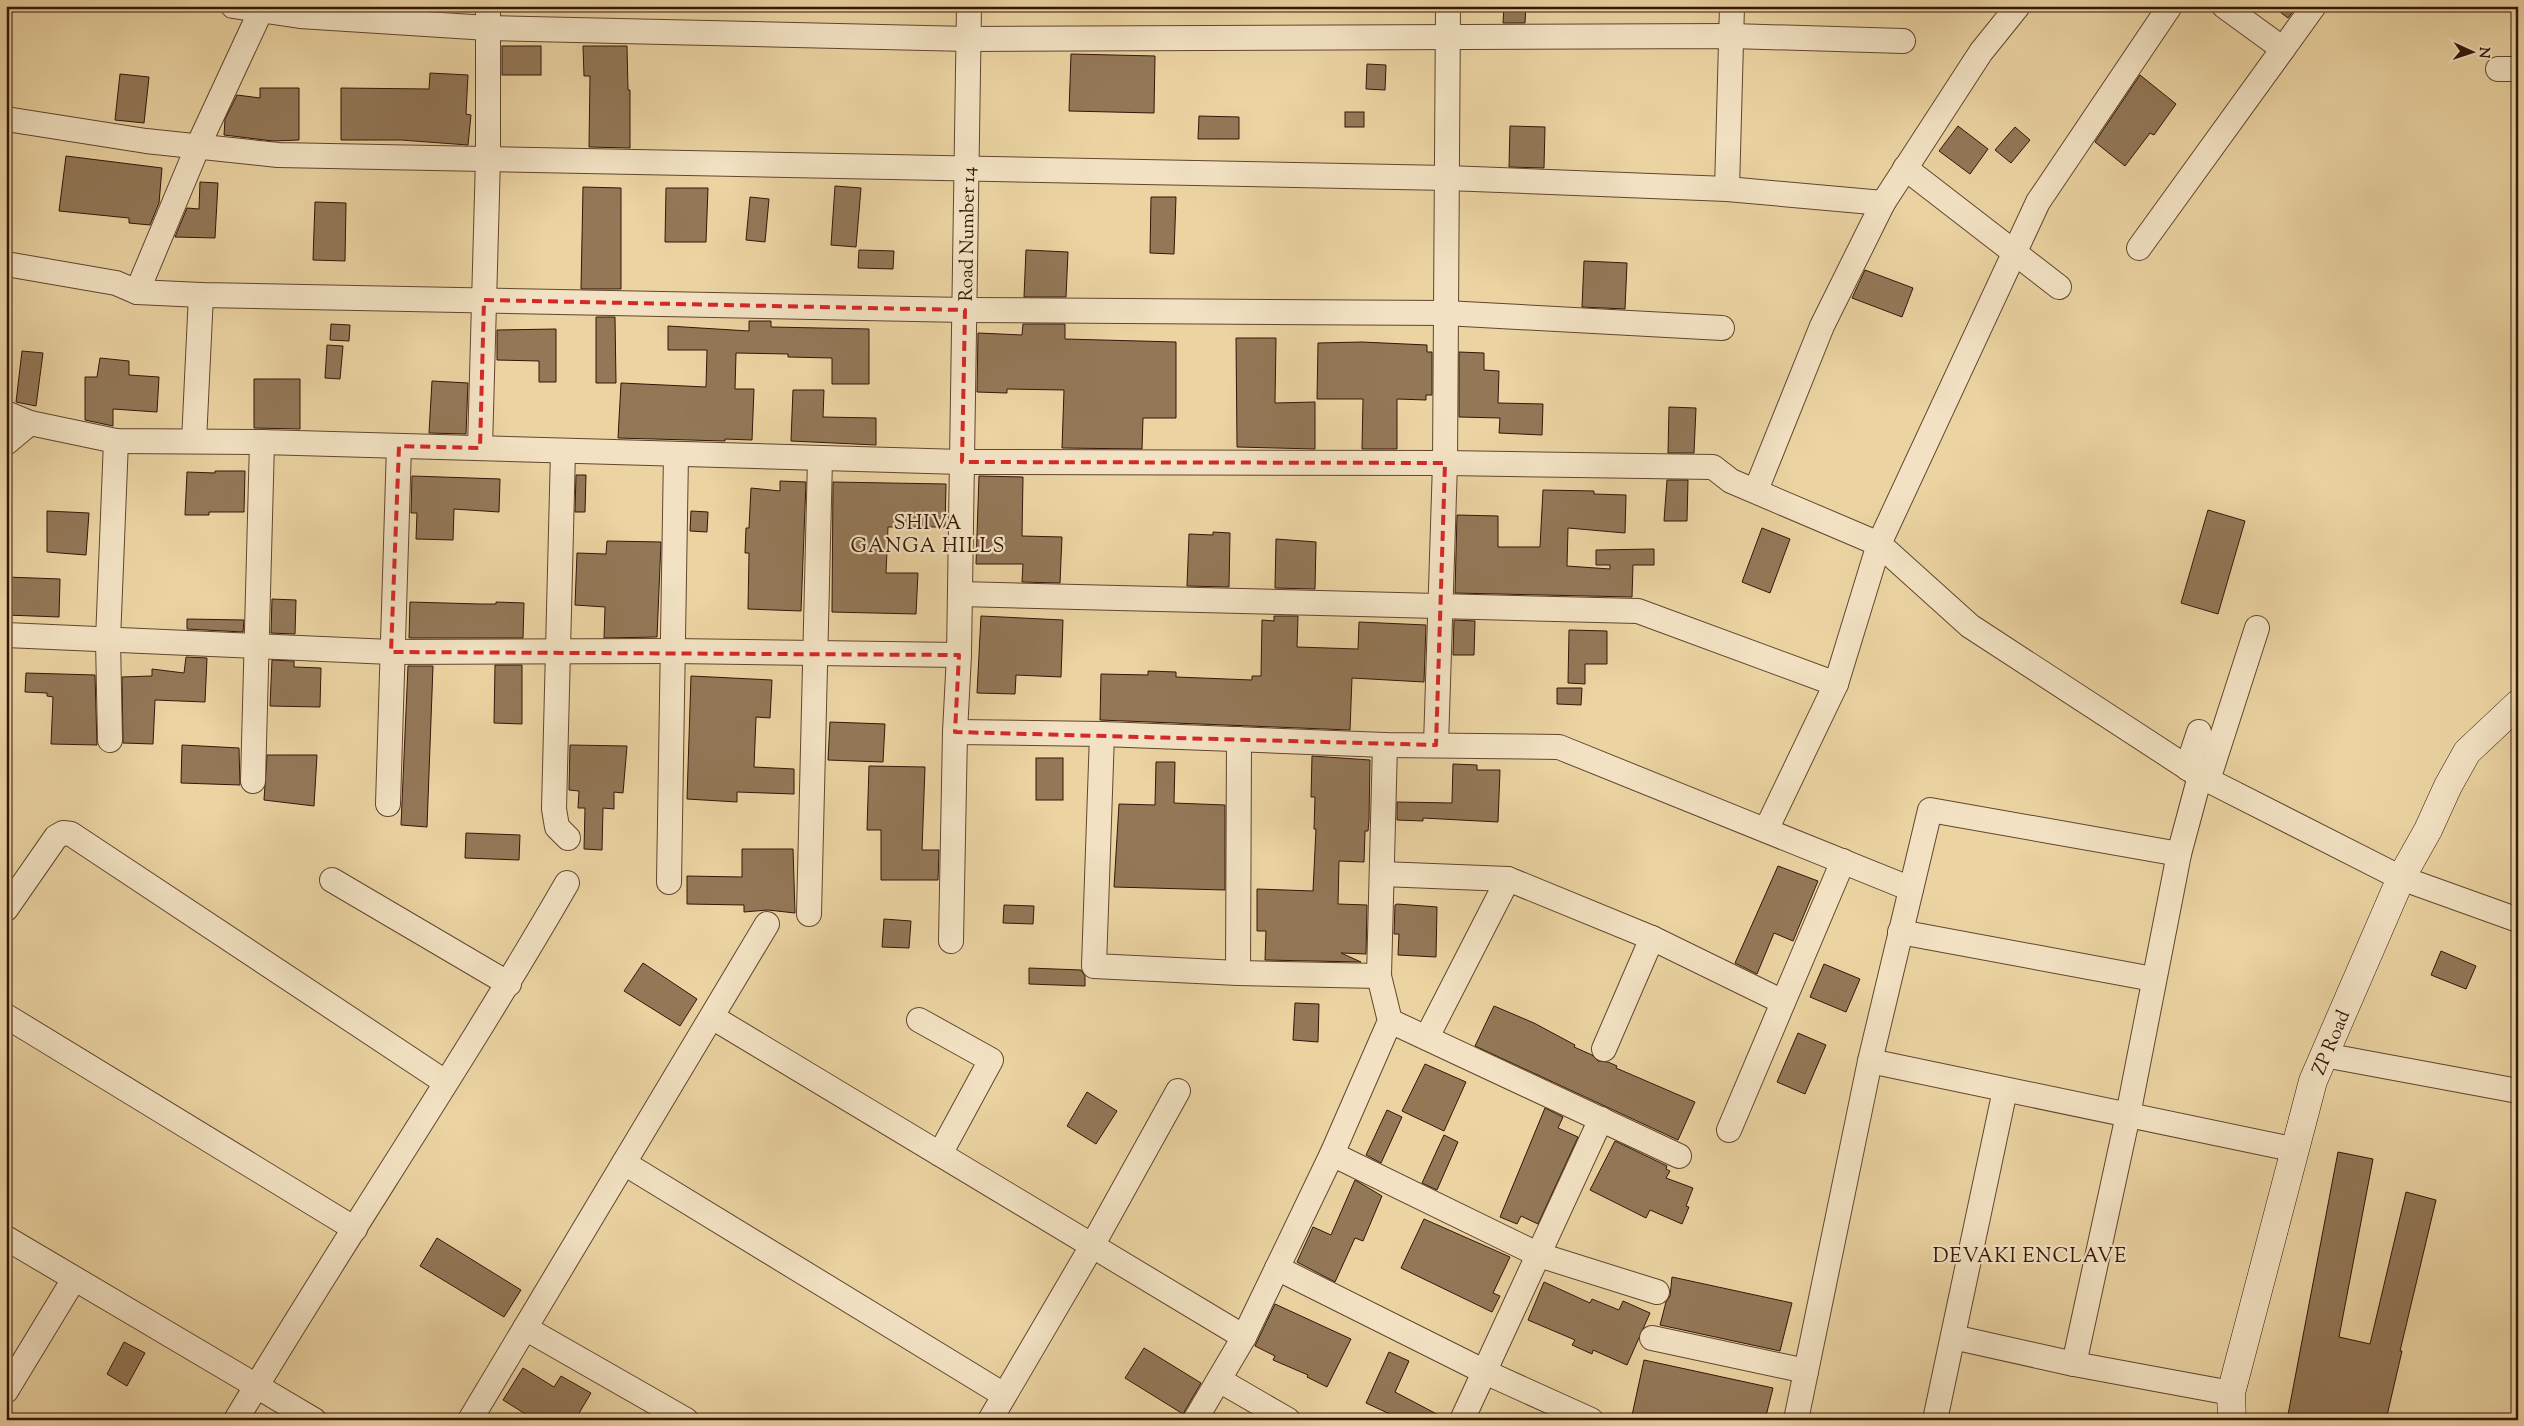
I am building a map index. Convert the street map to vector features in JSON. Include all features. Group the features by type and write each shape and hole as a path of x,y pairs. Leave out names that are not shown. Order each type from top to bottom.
{"street":[{"path":"232,6 262,8 300,16 488,17 968,39 1732,36 1903,41"},
{"name":"Road Number 14","path":"951,941 955,732 959,655 969,6"},
{"path":"1436,745 1442,607 1445,463 1448,6"},
{"path":"1727,189 1732,6"},
{"path":"1756,490 1822,326 1883,203 1981,52 2018,6"},
{"path":"1766,830 1836,684 1879,544 2038,202 2170,6"},
{"path":"2224,6 2283,49"},
{"path":"2139,248 2314,6"},
{"path":"138,292 198,146 262,8"},
{"path":"480,448 488,158 488,17"},
{"path":"6,119 146,141 278,155 1447,178 1727,189 1883,203"},
{"path":"1906,168 2059,287"},
{"path":"6,264 116,283 138,292 201,296 964,310 1445,313 1722,328"},
{"path":"194,441 201,296"},
{"path":"6,413 30,423 116,441 262,442 962,462 1445,463 1712,467 1730,481 1756,490 1879,544 1970,626 2198,774 2401,878 2518,920"},
{"path":"6,443 30,423"},
{"path":"110,740 108,640 116,441"},
{"path":"253,781 262,442"},
{"path":"388,804 399,446"},
{"path":"563,451 554,809 558,827 568,838"},
{"path":"669,882 676,454"},
{"path":"809,914 820,459"},
{"path":"960,594 1638,611 1836,684"},
{"path":"2074,1364 2128,1115 2179,854 2198,774 2257,628"},
{"path":"6,635 392,652 673,650 959,655"},
{"name":"ZP Road","path":"2232,1420 2232,1392 2313,1081 2401,878 2467,752 2518,704"},
{"path":"955,732 1102,734 1385,745 1559,747 1910,889"},
{"path":"2198,774 2199,732"},
{"path":"1102,734 1094,966 1238,973 1379,976"},
{"path":"1238,973 1239,739"},
{"path":"1195,1420 1244,1337 1332,1154 1390,1021 1379,976 1385,745"},
{"path":"1796,1420 1870,1061 1930,810 2179,854"},
{"path":"6,909 56,838 63,833 71,834 445,1082"},
{"path":"1729,1130 1843,861"},
{"path":"1382,874 1508,879 1652,938 1782,1002"},
{"path":"1426,1037 1508,879"},
{"path":"332,880 509,984"},
{"path":"236,1420 356,1229 445,1082 509,984 568,883"},
{"path":"470,1420 767,924"},
{"path":"1900,932 2154,979"},
{"path":"1604,1049 1652,938"},
{"path":"6,1016 356,1229"},
{"path":"712,1016 1244,1337"},
{"path":"919,1020 990,1060 940,1154"},
{"path":"1390,1021 1679,1156"},
{"path":"2324,1055 2518,1091"},
{"path":"1870,1061 2296,1150"},
{"path":"1935,1420 2006,1090"},
{"path":"990,1420 1092,1246 1178,1091"},
{"path":"1462,1420 1602,1119"},
{"path":"1332,1154 1539,1255 1657,1292"},
{"path":"624,1163 1004,1395"},
{"path":"6,1238 314,1420"},
{"path":"1277,1268 1484,1372 1591,1420"},
{"path":"6,1391 74,1278"},
{"path":"526,1328 686,1420"},
{"path":"1953,1337 2074,1364 2232,1392"},
{"path":"1652,1338 1806,1371"},
{"path":"1219,1380 1288,1420"}],"highlighted area":[{"path":"484,300 965,310 962,462 1445,463 1436,745 955,732 959,655 391,652 399,446 480,448"}],"building":[{"path":"1504,6 1526,6 1525,23 1503,23"},
{"path":"2272,6 2297,6 2288,18"},
{"path":"502,46 541,46 541,75 502,75"},
{"path":"583,46 627,46 628,90 630,90 630,148 589,147 590,76 584,76"},
{"path":"1071,54 1155,56 1154,113 1069,111"},
{"path":"1367,64 1386,65 1385,90 1366,89"},
{"path":"430,73 468,75 466,114 471,115 468,145 401,140 341,140 341,88 429,89"},
{"path":"120,74 149,77 144,123 115,120"},
{"path":"2140,75 2176,104 2154,135 2150,133 2125,166 2095,142"},
{"path":"260,88 299,88 299,140 273,141 224,135 225,119 237,95 260,98"},
{"path":"1345,112 1364,112 1364,127 1345,127"},
{"path":"1199,116 1239,117 1239,139 1198,139"},
{"path":"1510,126 1545,127 1544,168 1509,167"},
{"path":"1958,126 1988,149 1970,174 1939,151"},
{"path":"2015,127 2030,140 2011,163 1995,150"},
{"path":"66,156 162,168 159,203 150,225 129,223 129,218 59,211"},
{"path":"200,182 218,183 215,238 175,237 187,208 199,209"},
{"path":"835,186 861,188 856,247 831,245"},
{"path":"583,187 621,188 621,289 581,289"},
{"path":"666,188 708,188 706,242 665,242"},
{"path":"750,197 769,199 765,242 746,240"},
{"path":"1151,197 1176,197 1174,254 1150,253"},
{"path":"315,202 346,203 345,261 313,260"},
{"path":"859,250 894,251 893,269 858,268"},
{"path":"1026,250 1068,252 1066,297 1024,297"},
{"path":"1584,261 1627,263 1625,309 1582,307"},
{"path":"1865,270 1913,288 1902,317 1852,298"},
{"path":"596,317 615,317 616,383 596,383"},
{"path":"749,321 771,321 771,327 869,329 869,384 832,384 832,358 788,357 788,354 736,353 735,389 754,389 752,440 618,438 621,383 706,387 707,350 668,350 668,326 749,331"},
{"path":"331,324 350,325 349,341 330,340"},
{"path":"1023,324 1065,324 1065,339 1176,342 1176,418 1143,418 1142,449 1062,448 1064,390 1007,389 1007,393 977,392 978,333 1022,335"},
{"path":"556,329 556,382 539,382 539,361 497,360 497,330"},
{"path":"1236,338 1276,338 1275,403 1315,402 1315,449 1237,447"},
{"path":"1362,342 1427,345 1427,352 1432,352 1432,395 1426,395 1426,400 1397,399 1397,449 1362,449 1363,399 1317,399 1318,343"},
{"path":"327,345 343,346 340,379 325,378"},
{"path":"22,351 43,353 36,406 16,402"},
{"path":"1459,352 1484,353 1484,370 1499,371 1498,403 1543,404 1542,435 1499,433 1500,418 1459,417"},
{"path":"100,358 129,361 129,375 159,377 157,412 113,409 113,426 85,420 85,377 97,377"},
{"path":"254,379 300,379 300,429 254,428"},
{"path":"432,381 468,383 466,434 429,433"},
{"path":"793,390 824,390 823,417 876,418 876,445 791,441"},
{"path":"1669,407 1696,408 1694,453 1668,453"},
{"path":"215,471 245,471 244,512 209,512 209,515 185,515 187,472 215,473"},
{"path":"576,475 586,475 585,512 575,512"},
{"path":"412,476 500,479 499,512 454,509 453,540 416,539 417,513 411,513"},
{"path":"979,476 1023,477 1022,536 1062,537 1060,583 1022,582 1023,564 976,564"},
{"path":"1667,480 1688,480 1687,521 1664,521"},
{"path":"780,481 806,482 801,611 748,609 749,553 745,553 746,528 749,528 751,488 780,491"},
{"path":"833,482 946,484 945,527 888,527 886,573 918,573 916,614 832,612"},
{"path":"1543,490 1594,491 1594,494 1626,495 1625,533 1568,528 1567,566 1610,569 1610,565 1596,565 1596,550 1654,549 1654,565 1633,565 1632,597 1455,593 1457,515 1498,516 1498,547 1540,547"},
{"path":"2208,510 2245,521 2218,614 2181,603"},
{"path":"47,511 89,513 86,555 47,552"},
{"path":"691,511 708,512 707,532 690,531"},
{"path":"1762,528 1790,539 1770,593 1742,582"},
{"path":"1213,532 1230,533 1229,587 1187,586 1189,534 1213,535"},
{"path":"1276,539 1316,542 1315,589 1275,588"},
{"path":"607,541 661,542 657,637 604,638 605,607 575,605 577,553 606,554"},
{"path":"6,577 60,579 59,617 6,615"},
{"path":"272,599 296,600 295,634 271,633"},
{"path":"410,602 524,603 523,638 409,638"},
{"path":"981,616 1063,620 1061,677 1016,675 1015,694 977,693"},
{"path":"1274,616 1298,616 1297,647 1358,649 1359,622 1426,625 1424,682 1352,678 1350,730 1100,720 1101,674 1148,675 1148,671 1176,672 1176,677 1252,680 1252,676 1261,676 1262,620 1274,621"},
{"path":"187,619 244,620 243,632 187,629"},
{"path":"1454,620 1475,621 1474,655 1453,655"},
{"path":"1569,630 1607,631 1607,664 1585,664 1585,684 1568,683"},
{"path":"186,657 207,658 205,702 155,700 153,744 123,743 122,677 152,676 152,669 184,673"},
{"path":"272,660 294,661 294,667 321,668 320,707 270,706"},
{"path":"495,665 522,665 522,724 494,723"},
{"path":"408,666 433,666 427,827 401,825"},
{"path":"26,673 95,675 97,745 51,744 53,697 47,696 47,693 25,692"},
{"path":"691,676 772,680 770,718 756,717 754,767 794,769 794,794 737,792 737,802 687,799"},
{"path":"1557,688 1582,688 1581,705 1557,704"},
{"path":"830,722 885,724 883,762 828,760"},
{"path":"182,745 239,748 240,785 181,783"},
{"path":"570,745 627,746 623,793 614,792 614,809 603,808 602,850 584,849 585,808 578,808 579,791 569,790"},
{"path":"267,755 317,755 314,806 264,800"},
{"path":"1312,756 1370,760 1369,820 1368,831 1365,831 1364,862 1339,861 1338,904 1367,905 1366,954 1341,953 1361,962 1265,960 1266,931 1257,931 1257,889 1313,891 1316,829 1314,829 1315,797 1311,797"},
{"path":"1036,758 1063,758 1063,800 1036,800"},
{"path":"1156,762 1175,762 1174,803 1225,805 1225,890 1114,887 1119,804 1155,805"},
{"path":"1453,764 1477,765 1477,770 1500,770 1498,822 1423,818 1423,821 1397,820 1397,802 1452,803"},
{"path":"869,766 925,767 922,850 939,850 938,880 881,880 881,830 867,830"},
{"path":"466,833 520,835 519,860 465,858"},
{"path":"742,849 793,849 795,913 768,910 744,912 744,905 687,904 687,876 742,877"},
{"path":"1778,866 1818,881 1793,941 1774,933 1757,974 1735,963"},
{"path":"1004,905 1034,906 1033,924 1003,923"},
{"path":"1395,905 1437,907 1436,957 1398,955 1399,934 1394,934"},
{"path":"884,919 911,921 909,948 882,947"},
{"path":"2441,951 2476,966 2466,989 2431,975"},
{"path":"643,963 697,999 680,1026 624,991"},
{"path":"1824,964 1860,979 1846,1012 1810,997"},
{"path":"1029,968 1081,970 1085,976 1085,986 1029,984"},
{"path":"1295,1003 1319,1004 1318,1042 1293,1040"},
{"path":"1494,1006 1534,1023 1575,1045 1574,1047 1592,1055 1598,1061 1608,1062 1617,1066 1616,1068 1695,1102 1678,1140 1475,1046"},
{"path":"1798,1033 1826,1045 1805,1094 1777,1082"},
{"path":"1425,1064 1466,1082 1444,1131 1402,1111"},
{"path":"1087,1092 1117,1111 1096,1144 1067,1126"},
{"path":"1545,1108 1563,1117 1558,1128 1578,1137 1538,1224 1521,1216 1517,1224 1500,1217"},
{"path":"1387,1110 1402,1117 1381,1163 1366,1155"},
{"path":"1444,1135 1458,1142 1437,1190 1422,1183"},
{"path":"1615,1141 1667,1166 1666,1169 1670,1171 1666,1178 1693,1188 1686,1206 1689,1207 1682,1224 1650,1210 1646,1218 1590,1190"},
{"path":"2338,1152 2373,1159 2339,1337 2370,1344 2406,1192 2436,1200 2400,1351 2402,1351 2386,1420 2287,1420"},
{"path":"1355,1180 1382,1196 1363,1241 1355,1238 1335,1282 1297,1262 1313,1227 1331,1235"},
{"path":"1424,1219 1510,1257 1493,1293 1500,1296 1492,1312 1401,1268"},
{"path":"437,1238 521,1290 504,1317 420,1266"},
{"path":"1672,1277 1792,1303 1780,1351 1660,1325 1666,1302 1670,1296"},
{"path":"1544,1282 1590,1303 1592,1299 1619,1310 1623,1301 1650,1313 1627,1365 1593,1350 1592,1354 1572,1345 1575,1340 1528,1320"},
{"path":"1275,1304 1351,1339 1327,1387 1307,1377 1308,1375 1273,1360 1275,1356 1255,1346"},
{"path":"124,1342 145,1353 127,1386 107,1374"},
{"path":"1144,1348 1201,1383 1183,1414 1125,1378"},
{"path":"1389,1352 1409,1361 1395,1392 1448,1420 1403,1420 1366,1403"},
{"path":"1644,1360 1773,1388 1765,1420 1631,1420"},
{"path":"523,1368 554,1387 561,1376 591,1393 575,1420 535,1420 503,1400"}],"district":[{"name":"SHIVA GANGA HILLS","path":"928,534"},
{"name":"DEVAKI ENCLAVE","path":"2030,1255"}]}
